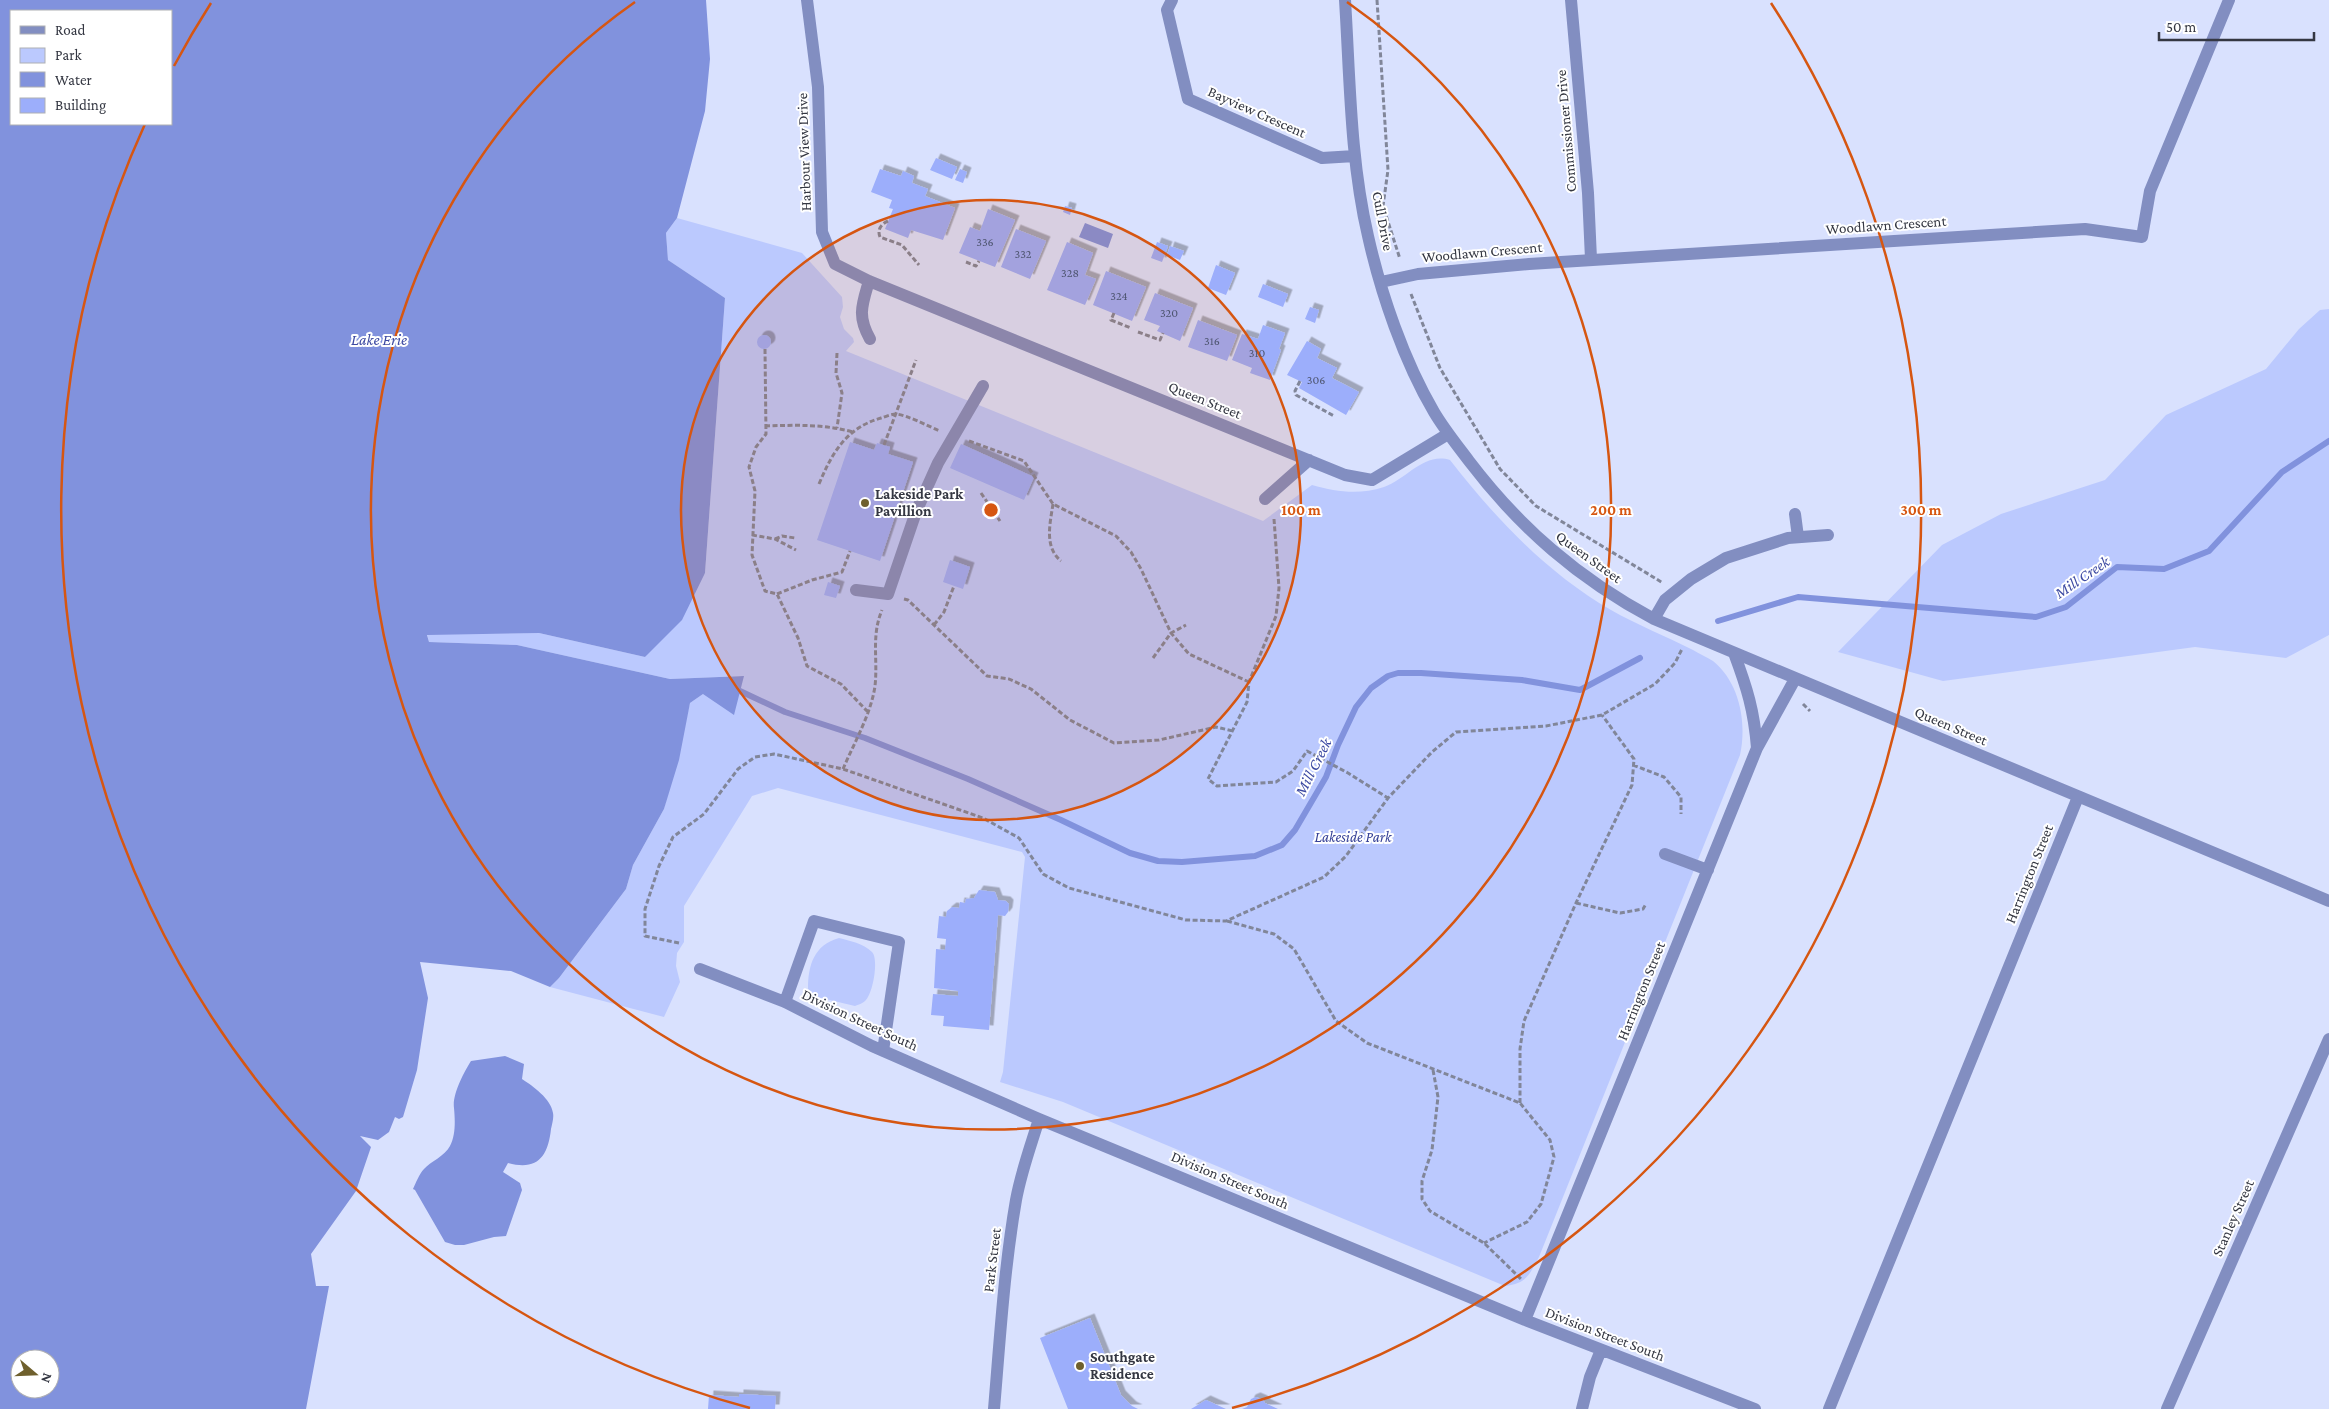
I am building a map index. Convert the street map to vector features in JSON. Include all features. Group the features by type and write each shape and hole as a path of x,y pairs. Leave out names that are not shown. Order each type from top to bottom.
{"street":[{"name":"Harbour View Drive","path":"807,0 818,87 822,232 836,264 869,281"},
{"name":"Bayview Crescent","path":"1172,0 1167,10 1188,100 1322,158 1355,156"},
{"name":"Cull Drive","path":"1345,0 1355,156 1368,236 1381,282 1412,370 1448,434"},
{"name":"Commissioner Drive","path":"1571,0 1588,193 1591,260"},
{"name":"Woodlawn Crescent","path":"1381,282 1441,271 2086,229 2142,237 2150,191 2229,0"},
{"path":"869,281 861,315 862,325 870,339"},
{"name":"Queen Street","path":"869,281 1346,475 1372,480 1448,434 1490,489 1542,543 1592,582 1654,618 2329,901"},
{"path":"856,590 888,594 916,512 938,463 982,386"},
{"path":"1265,499 1309,460"},
{"path":"1795,514 1798,537"},
{"path":"1654,618 1665,600 1690,579 1726,558 1788,538 1828,536"},
{"path":"1734,653 1750,694 1755,716 1758,748"},
{"name":"Harrington Street","path":"1524,1320 1758,748 1795,678"},
{"name":"Harrington Street","path":"1830,1409 2078,796"},
{"path":"1665,854 1708,870"},
{"path":"785,1002 814,921 898,942 883,1051"},
{"name":"Division Street South","path":"700,969 785,1002 883,1051 1039,1119 1524,1320 1755,1409"},
{"name":"Stanley Street","path":"2167,1409 2329,1039"},
{"name":"Park Street","path":"994,1409 1006,1277 1016,1200 1022,1172 1039,1119"},
{"path":"1582,1409 1601,1350"}],"path":[{"path":"1377,0 1388,170 1383,206 1400,259"},
{"path":"888,222 881,225 879,230 880,237 902,245 919,264"},
{"path":"966,262 976,266 979,261"},
{"path":"1411,294 1440,368 1500,469 1536,506 1665,584 1664,589"},
{"path":"1114,313 1111,320 1131,328"},
{"path":"1138,332 1160,340 1163,334"},
{"path":"765,348 766,434 756,447 749,467 755,491 752,555 760,580 765,591 777,594 812,580 842,572 850,551"},
{"path":"837,353 836,373 842,393 837,428"},
{"path":"884,445 916,360"},
{"path":"1300,381 1295,391 1296,395 1334,416"},
{"path":"819,484 830,458 853,432 874,420 895,414 1024,461 1053,504 1116,536 1131,552 1171,633 1189,654 1249,682"},
{"path":"765,426 804,425 837,428 853,432"},
{"path":"981,493 1000,521"},
{"path":"1053,504 1050,548 1061,561"},
{"path":"1274,519 1279,588 1276,616 1249,682 1246,702 1208,779 1217,786 1276,782 1293,771 1307,751 1348,773 1388,798"},
{"path":"752,535 775,539 796,550"},
{"path":"775,539 782,536 794,538"},
{"path":"934,625 944,612 954,586"},
{"path":"777,594 798,638 807,666 841,684 867,711"},
{"path":"843,769 875,687 875,625 888,594 908,600 987,676 1009,679 1031,689 1070,720 1114,742 1159,740 1216,727 1233,731"},
{"path":"1153,658 1171,633 1186,625"},
{"path":"1226,921 1324,877 1346,856 1388,798 1432,752 1456,732 1546,726 1602,715 1655,684 1675,663 1682,649"},
{"path":"1803,704 1810,712"},
{"path":"1520,1102 1520,1049 1524,1022 1576,903 1632,785 1634,759 1602,715"},
{"path":"679,942 645,936 645,909 659,866 673,837 704,814 738,770 755,757 774,754 843,769 984,818 1019,838 1043,874 1069,888 1186,920 1226,921 1274,934 1294,949 1336,1020 1367,1043 1520,1102 1550,1140 1554,1157 1541,1204 1527,1222 1484,1243"},
{"path":"1633,765 1664,777 1681,797 1681,814"},
{"path":"1576,903 1620,913 1643,909 1646,904"},
{"path":"1433,1070 1438,1097 1432,1150 1422,1181 1422,1199 1430,1211 1484,1243 1521,1279"}],"green space":[{"name":"Lakeside Park","path":"677,218 802,253 842,297 843,307 840,317 844,329 853,338 854,342 846,351 1263,521 1312,485 1348,492 1366,491 1384,487 1432,460 1450,460 1485,503 1523,543 1565,579 1611,610 1713,661 1730,680 1742,717 1743,730 1740,755 1539,1257 1530,1273 1523,1280 1505,1286 1063,1102 1000,1082 1003,1072 1025,857 1022,852 778,788 752,796 684,906 684,942 677,953 676,966 680,982 664,1017 550,987 559,978 626,889 633,865 664,809 690,703 703,694 743,676 670,679 517,645 429,642 427,634 539,633 645,657 705,573 725,298 668,260 666,233"},
{"path":"2329,309 2329,635 2286,658 2195,647 1943,681 1838,652 1942,545 2001,514 2105,480 2166,415 2266,369 2299,329 2320,310"},
{"path":"839,938 865,946 874,956 873,984 865,1001 855,1006 817,997 808,989 809,972 814,957 830,941"}],"water":[{"name":"Lake Erie","path":"0,0 706,0 710,59 705,111 677,218 666,233 668,260 725,298 705,573 682,620 645,657 539,633 427,635 429,642 517,645 670,679 744,676 734,715 703,694 690,703 679,760 664,809 633,865 626,889 559,978 550,987 511,971 420,962 428,998 417,1070 403,1117 399,1119 395,1117 389,1132 378,1140 360,1136 371,1147 356,1191 311,1254 316,1286 329,1286 306,1409 0,1409"},
{"path":"1085,223 1113,234 1108,248 1079,237"},
{"path":"505,1056 524,1064 522,1079 536,1089 552,1108 553,1121 547,1147 544,1154 534,1163 518,1165 508,1163 503,1172 520,1183 522,1190 506,1236 494,1237 464,1245 455,1245 445,1242 413,1189 422,1171 445,1153 452,1142 455,1122 455,1097 462,1077 471,1061"}],"building":[{"path":"936,158 957,167 952,179 930,170"},
{"path":"880,169 901,176 903,171 914,176 912,183 928,189 925,196 955,208 943,240 911,230 908,238 885,229 893,209 889,208 892,200 871,192"},
{"path":"960,169 967,172 963,183 955,180"},
{"path":"1065,206 1072,208 1070,215 1063,212"},
{"path":"988,209 1015,220 995,267 959,253 970,227 980,231"},
{"path":"1016,229 1046,241 1030,279 1001,267"},
{"path":"1067,242 1093,253 1085,275 1096,279 1085,305 1047,290"},
{"path":"1157,242 1168,246 1162,262 1151,258"},
{"path":"1170,246 1184,251 1180,260 1167,255"},
{"path":"1216,265 1235,273 1226,295 1208,288"},
{"path":"1106,271 1146,287 1132,321 1093,305"},
{"path":"1263,284 1288,294 1283,307 1258,297"},
{"path":"1155,293 1193,308 1180,341 1157,331 1160,326 1144,320"},
{"path":"1310,307 1319,310 1315,323 1305,319"},
{"path":"1198,320 1237,335 1227,361 1188,347"},
{"path":"1263,325 1285,333 1270,380 1250,373 1252,368 1232,360 1242,334 1258,339"},
{"path":"761,335 767,335 771,342 767,349 761,349 757,345 757,339"},
{"path":"1307,341 1321,349 1317,358 1337,368 1332,378 1359,392 1346,415 1299,388 1302,382 1287,375"},
{"name":"Lakeside Park Pavillion","path":"850,442 874,450 877,443 890,447 888,454 913,462 880,561 817,540"},
{"path":"961,444 1034,477 1024,500 950,468"},
{"path":"950,560 970,567 963,589 943,582"},
{"path":"828,582 840,586 836,598 824,595"},
{"path":"979,890 995,892 998,900 1006,901 1009,904 1008,912 1005,916 998,915 989,1030 943,1026 944,1016 931,1015 933,994 958,996 958,991 934,988 936,949 945,950 946,939 937,938 939,916 946,917 947,911 952,907 959,908 960,902 965,903 966,899 974,898"},
{"name":"Southgate Residence","path":"1090,1318 1121,1395 1138,1409 1068,1409 1040,1338"},
{"path":"739,1394 776,1396 775,1409 708,1409 709,1395 739,1397"},
{"path":"1256,1397 1278,1409 1242,1409 1247,1407 1251,1399"},
{"name":"Southgate Residence","path":"1206,1400 1226,1409 1191,1409"}],"waterway":[{"name":"Mill Creek","path":"1718,621 1798,597 2036,617 2066,607 2117,567 2164,569 2209,551 2282,472 2329,441"},
{"name":"Mill Creek","path":"740,691 785,712 865,738 968,779 1130,853 1158,861 1182,862 1255,856 1282,845 1295,830 1326,777 1338,745 1356,707 1371,688 1388,676 1398,673 1421,673 1522,680 1580,690 1640,658"}],"place":[{"name":"Lakeside Park Pavillion","path":"865,503"},
{"name":"Southgate Residence","path":"1080,1366"}]}
